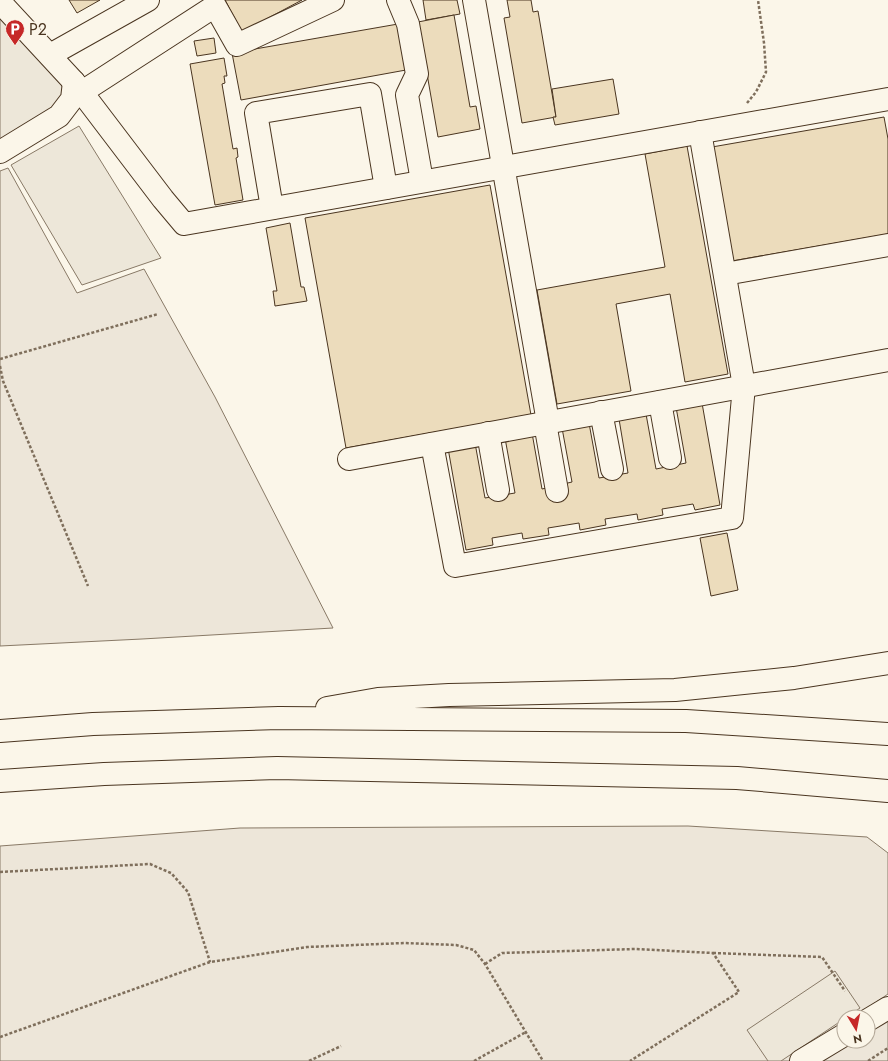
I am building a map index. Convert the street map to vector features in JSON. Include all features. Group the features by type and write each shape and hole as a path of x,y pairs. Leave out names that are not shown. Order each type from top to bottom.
{"main road":[{"path":"50,55 148,0"},
{"path":"0,152 59,116 72,99 78,87 215,6 237,45 333,0"},
{"path":"398,0 408,24 417,74 407,96 422,181"},
{"path":"474,0 547,422 557,490"},
{"path":"0,2 78,87 163,199 184,224 888,99"},
{"path":"272,208 256,113 370,94 386,188"},
{"path":"432,444 455,566 732,518 744,386 700,132"},
{"path":"725,274 888,245"},
{"path":"349,459 888,360"},
{"path":"660,402 670,458"},
{"path":"601,412 612,469"},
{"path":"488,434 498,490"},
{"path":"278,718 378,699 449,695 675,690 794,678 888,663"},
{"path":"0,731 93,724 278,718 686,721 888,734"},
{"path":"0,781 104,774 277,768 737,778 888,791"},
{"path":"876,1015 888,1008"},
{"path":"791,1060 836,1039"}],"path":[{"path":"746,104 756,92 766,72 764,43 758,0"},
{"path":"0,359 158,314"},
{"path":"0,366 3,381 88,586"},
{"path":"0,872 150,864 171,873 188,892 210,962"},
{"path":"0,1037 210,962 307,946 404,943 456,945 474,950 485,964 543,1061"},
{"path":"485,964 502,953 635,950 822,957 845,991"},
{"path":"630,1061 739,992 713,953"},
{"path":"474,1061 526,1032"},
{"path":"309,1061 341,1046"},
{"path":"868,1061 888,1048"}],"shaded area":[{"name":"P2","path":"0,12 61,80 65,94 62,103 0,145"},
{"path":"79,126 161,258 82,285 11,165"},
{"path":"8,168 77,293 144,269 215,397 333,628 0,646 0,171"},
{"path":"688,826 867,837 888,853 888,994 866,1009 836,1009 836,1029 790,1061 0,1061 0,846 240,828"},
{"path":"835,971 860,1008 836,1009 836,1024 781,1061 768,1061 747,1030"},
{"path":"888,1014 888,1061 817,1061 836,1048 876,1049 876,1022"}],"building":[{"path":"69,0 100,0 77,13"},
{"path":"225,0 302,0 242,32"},
{"path":"423,0 457,0 460,14 426,20"},
{"path":"507,0 531,0 533,12 538,11 556,117 522,123 504,18 510,17"},
{"path":"454,15 470,107 476,106 480,129 438,137 418,22"},
{"path":"398,24 406,70 241,100 232,53"},
{"path":"214,38 216,53 197,56 194,41"},
{"path":"224,58 227,76 224,76 225,83 222,84 233,149 237,148 238,157 236,158 243,200 215,205 190,64"},
{"path":"613,79 619,114 555,125 553,117 556,117 552,89"},
{"path":"884,117 888,139 888,234 732,261 712,147"},
{"path":"687,146 728,374 685,382 670,294 616,304 631,391 557,404 537,290 665,267 645,154"},
{"path":"490,185 531,415 346,448 305,218"},
{"path":"290,223 301,287 304,287 307,301 275,306 273,291 277,291 266,228"},
{"path":"702,403 720,505 695,510 693,504 662,509 663,515 638,520 637,514 605,519 606,525 580,530 579,523 548,528 549,535 523,539 522,533 492,538 493,545 466,550 448,448 475,443 485,498 515,493 505,438 532,433 542,489 572,482 562,428 589,423 599,478 628,473 619,419 646,414 656,469 686,463 676,407"},
{"path":"727,533 738,590 711,596 700,538"}],"place":[{"name":"P2","path":"15,46"}]}
